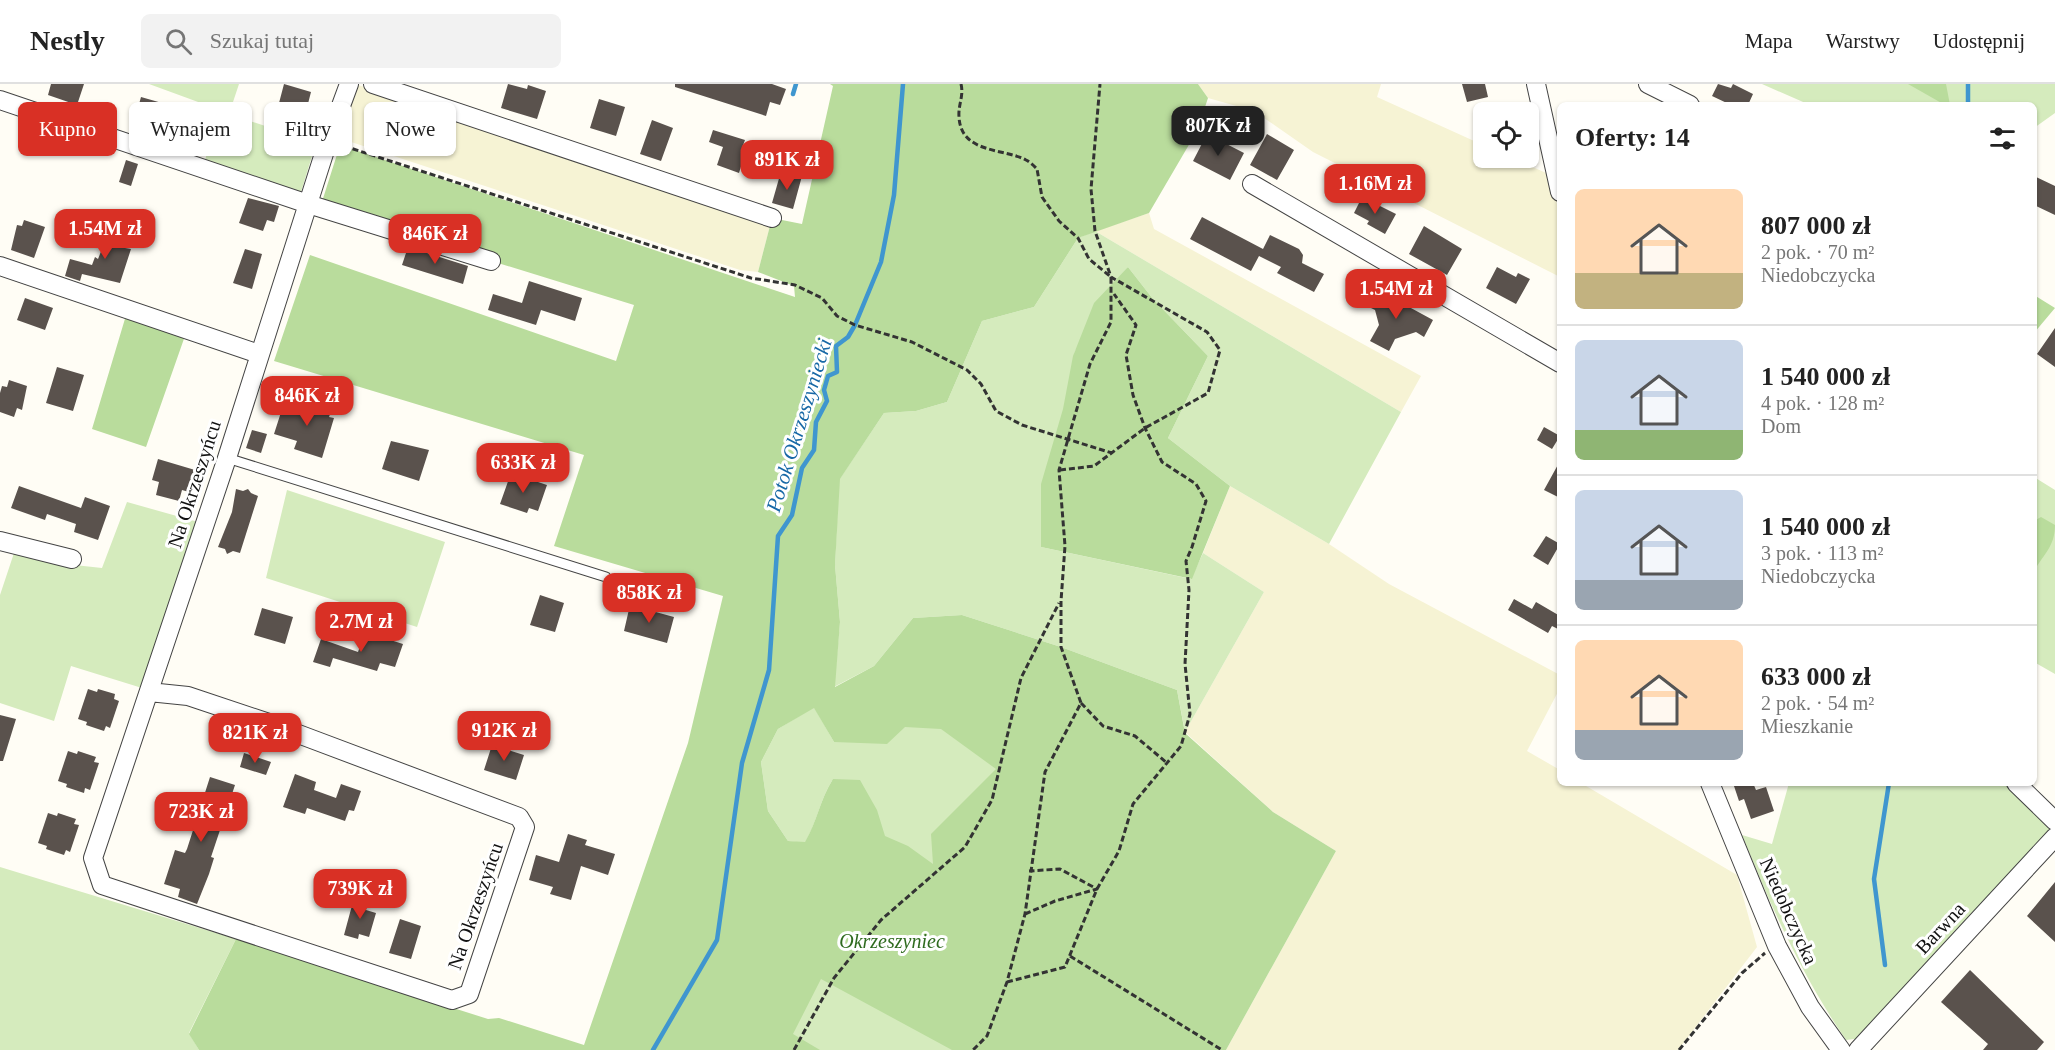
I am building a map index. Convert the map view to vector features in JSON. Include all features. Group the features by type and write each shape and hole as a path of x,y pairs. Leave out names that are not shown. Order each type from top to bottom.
{"street":[{"name":"Na Okrzeszyńcu","path":"342,102 349,84"},
{"path":"373,84 772,218"},
{"path":"1536,84 1557,178"},
{"path":"1648,84 1684,102"},
{"path":"0,100 308,204 490,261"},
{"name":"Na Okrzeszyńcu","path":"149,692 188,696 259,719 519,817 525,827 469,994 452,1000 102,885 93,858 227,458 323,156"},
{"path":"1252,184 1557,361"},
{"path":"0,266 260,354"},
{"path":"0,541 72,559"},
{"name":"Niedobczycka","path":"1711,786 1777,946 1810,1007 1841,1050"},
{"path":"2019,786 2055,821"},
{"name":"Barwna","path":"1858,1050 2055,837"}],"lane":[{"path":"227,458 606,577"}],"path":[{"path":"961,84 963,92 958,118 966,136 984,150 1025,160 1037,169 1042,197 1059,221 1078,238 1089,259 1111,277 1207,332 1220,350 1209,393 1145,428 1094,466 1059,470"},
{"path":"1100,84 1091,189 1095,231 1111,277 1113,293 1111,322 1090,364 1059,470 1065,546 1061,601 1061,647 1081,703 1103,726 1135,736 1167,763"},
{"path":"352,149 751,278 795,285 822,298 837,316 855,325 912,342 967,370 981,384 996,411 1022,425 1112,453"},
{"path":"1007,982 1065,967 1097,889 1119,851 1133,804 1181,746 1190,714 1185,664 1189,591 1185,561 1206,501 1196,484 1162,462 1145,428 1133,395 1126,356 1136,325 1113,293"},
{"path":"794,1050 834,978 881,920 965,847 992,800 1021,678 1061,601"},
{"path":"973,1050 987,1036 1007,982 1024,914 1045,772 1081,703"},
{"path":"1029,871 1060,869 1097,889"},
{"path":"1024,914 1097,889"},
{"path":"1679,1050 1742,973 1777,946"},
{"path":"1070,956 1222,1050"}],"shaded area":[{"path":"1198,84 1381,84 1377,97 1473,140 1473,168 1535,168 1553,176 1557,205 1557,275 1313,152 1254,111 1208,98"},
{"path":"358,85 411,102 364,102 364,146 352,142 352,102"},
{"path":"456,116 772,218 758,272 740,270 394,156 456,156"},
{"path":"1149,213 1154,229 1421,376 1401,412 1095,231"},
{"path":"1230,486 1329,544 1389,584 1557,673 1557,694 1527,751 1557,768 1557,786 1586,786 1737,875 1757,947 1678,1050 1226,1050 1336,851 1273,812 1185,732 1264,592 1203,553"}],"green space":[{"path":"149,84 239,84 233,102 198,102"},
{"path":"830,84 1198,84 1208,98 1197,131 1149,213 1078,238 1034,307 982,321 947,402 916,411 884,413 840,479 835,565 840,622 835,687 874,666 913,618 962,615 1061,647 1177,690 1185,733 1273,812 1336,851 1226,1050 952,1050 821,979 793,1034 820,1050 199,1050 189,1034 236,939 488,1019 499,1018 584,1045 688,743 723,596 554,546 584,455 274,361 310,255 616,361 634,305 320,208 337,156 352,156 352,149 364,153 364,156 373,156 795,297 794,286 758,272 772,218 802,224 833,86","holes":["814,708 834,742 887,744 905,727 941,729 996,769 931,834 933,864 908,846 885,836 877,810 860,780 833,779 805,842 788,841 768,811 761,762 778,729"]},
{"path":"1762,84 2055,84 2055,113 2037,126 2037,102 1803,102"},
{"path":"1908,84 1946,84 1949,102 1940,102"},
{"path":"252,122 264,126 264,156 312,156 301,192 205,160 206,156 252,156"},
{"path":"1095,231 1401,412 1329,544 1230,486 1168,438 1208,356 1153,299 1128,267 1075,351 1041,547 1191,579 1203,553 1264,592 1185,732 1177,690 1061,647 962,615 913,618 874,666 834,687 840,622 835,565 839,480 884,413 916,411 947,402 982,321 1034,307 1078,238"},
{"path":"1128,267 1153,299 1208,356 1168,438 1230,486 1192,579 1041,547 1041,484 1063,409 1073,356 1094,303"},
{"path":"2037,297 2055,308 2037,329"},
{"path":"127,312 186,333 146,447 92,429"},
{"path":"2037,479 2055,490 2055,674 2037,664"},
{"path":"287,490 445,542 417,627 266,578"},
{"path":"127,502 198,522 142,688 71,666 54,721 0,703 0,595 14,553 56,563 102,568"},
{"path":"2041,517 2055,525 2055,532 2048,550 2037,566 2037,519"},
{"name":"Okrzeszyniec","path":"887,671 1030,729 994,1050 732,1050 833,779 805,843 788,841 768,811 761,762 778,729 814,707 834,742"},
{"path":"1788,786 2015,786 2055,827 1862,1038 1846,1040 1801,966 1742,835 1772,844"},
{"path":"0,867 236,939 189,1033 199,1050 0,1050"}],"building":[{"path":"51,84 84,84 78,102 68,102 48,95"},
{"path":"284,84 311,92 308,102 279,102"},
{"path":"508,84 527,89 528,85 546,91 537,119 501,108"},
{"path":"675,84 772,84 786,89 780,105 770,102 766,116 675,87"},
{"path":"1462,84 1485,84 1488,97 1467,102"},
{"path":"1718,84 1731,88 1733,84 1753,94 1749,102 1725,102 1712,96"},
{"path":"141,97 158,102 140,102"},
{"path":"599,99 625,107 616,136 590,128"},
{"path":"652,120 673,128 661,161 640,154"},
{"path":"713,130 745,140 742,148 746,150 739,173 717,165 723,147 709,142"},
{"path":"1207,134 1244,153 1230,180 1193,161"},
{"path":"1267,134 1294,150 1277,180 1250,165"},
{"path":"126,160 138,164 131,186 119,182"},
{"path":"789,172 802,176 793,209 772,203 780,175 788,178"},
{"path":"2037,177 2055,186 2055,215 2037,206"},
{"path":"1362,197 1396,214 1385,234 1367,224 1369,221 1354,213"},
{"path":"248,198 279,206 274,222 267,220 263,231 239,223"},
{"path":"1202,217 1263,249 1270,235 1299,249 1303,255 1302,263 1324,274 1314,292 1277,273 1281,267 1259,256 1251,271 1190,239"},
{"path":"24,220 45,227 34,258 11,250 17,225 22,226"},
{"path":"1424,226 1462,249 1447,275 1409,254"},
{"path":"110,229 129,235 125,248 131,249 120,283 82,274 80,281 65,276 70,259 92,265 95,257 98,259"},
{"path":"408,247 468,266 463,284 402,265"},
{"path":"245,249 262,254 252,289 233,283"},
{"path":"1497,267 1516,277 1518,273 1530,279 1516,304 1486,288"},
{"path":"529,281 582,298 575,321 541,310 536,325 488,310 493,294 522,303"},
{"path":"1376,289 1433,320 1424,337 1416,332 1395,339 1389,351 1370,341 1379,325 1375,310 1367,306"},
{"path":"25,298 53,308 45,330 17,320"},
{"path":"2055,328 2055,367 2037,354"},
{"path":"57,367 84,375 73,411 46,403"},
{"path":"9,380 27,386 22,410 17,408 14,417 0,412 0,393 2,386 7,387"},
{"path":"306,398 333,406 329,417 334,418 322,458 294,449 297,441 274,434 283,406 302,412"},
{"path":"1544,427 1557,434 1557,441 1552,449 1537,440"},
{"path":"252,430 267,434 261,453 246,448"},
{"path":"391,441 429,450 419,481 382,469"},
{"path":"158,459 195,470 189,492 182,490 179,501 156,495 159,482 152,480"},
{"path":"1557,466 1557,496 1544,490"},
{"path":"511,473 547,485 538,511 529,508 527,513 500,504"},
{"path":"19,486 81,508 85,497 110,506 98,540 74,532 76,524 47,514 45,520 11,508"},
{"path":"236,489 243,491 248,489 258,496 240,553 233,551 227,554 225,549 218,547 232,512"},
{"path":"1546,536 1557,542 1557,549 1548,565 1533,556"},
{"path":"540,595 564,603 555,632 530,625"},
{"path":"1514,599 1532,609 1536,602 1557,614 1557,628 1552,626 1548,633 1508,610"},
{"path":"630,605 674,617 667,643 624,631"},
{"path":"262,608 293,617 285,644 254,635"},
{"path":"365,632 403,644 395,667 380,663 377,671 333,658 330,667 313,662 321,639 358,652"},
{"path":"88,689 97,692 98,689 115,694 114,699 119,701 110,728 106,726 104,731 86,725 87,722 78,719"},
{"path":"0,715 16,719 3,761 0,761"},
{"path":"492,745 524,755 516,780 484,770"},
{"path":"68,751 77,754 78,751 96,757 94,762 99,763 90,790 85,788 84,793 66,787 67,784 58,781"},
{"path":"244,753 271,762 266,775 240,767"},
{"path":"295,774 316,782 314,790 336,798 341,784 361,791 354,811 349,810 345,821 307,808 305,814 283,807"},
{"path":"210,777 235,785 211,857 214,858 209,874 197,904 178,897 180,889 164,884 175,850 185,853 187,849"},
{"path":"1734,786 1754,786 1756,790 1766,787 1774,811 1751,819 1744,799 1739,801"},
{"path":"48,813 57,816 58,813 76,819 74,824 79,825 70,852 66,850 64,855 46,849 47,846 38,843"},
{"path":"568,834 587,840 585,845 615,854 608,875 581,866 571,900 550,894 553,887 529,880 536,855 559,862"},
{"path":"2055,882 2055,942 2027,916"},
{"path":"354,898 368,902 366,910 376,913 369,937 359,934 358,939 344,935"},
{"path":"400,919 421,926 411,959 389,953"},
{"path":"1970,970 2044,1042 2037,1050 1983,1050 1988,1044 1941,1002"}],"waterway":[{"path":"793,94 796,84"},
{"name":"Potok Okrzeszyniecki","path":"653,1050 717,940 742,763 769,670 778,536 792,515 802,468 814,450 816,422 827,401 824,390 828,376 837,372 836,346 848,337 855,325 881,262 894,195 903,84"},
{"path":"1968,84 1968,102"},
{"path":"1885,965 1874,879 1889,786"}]}
